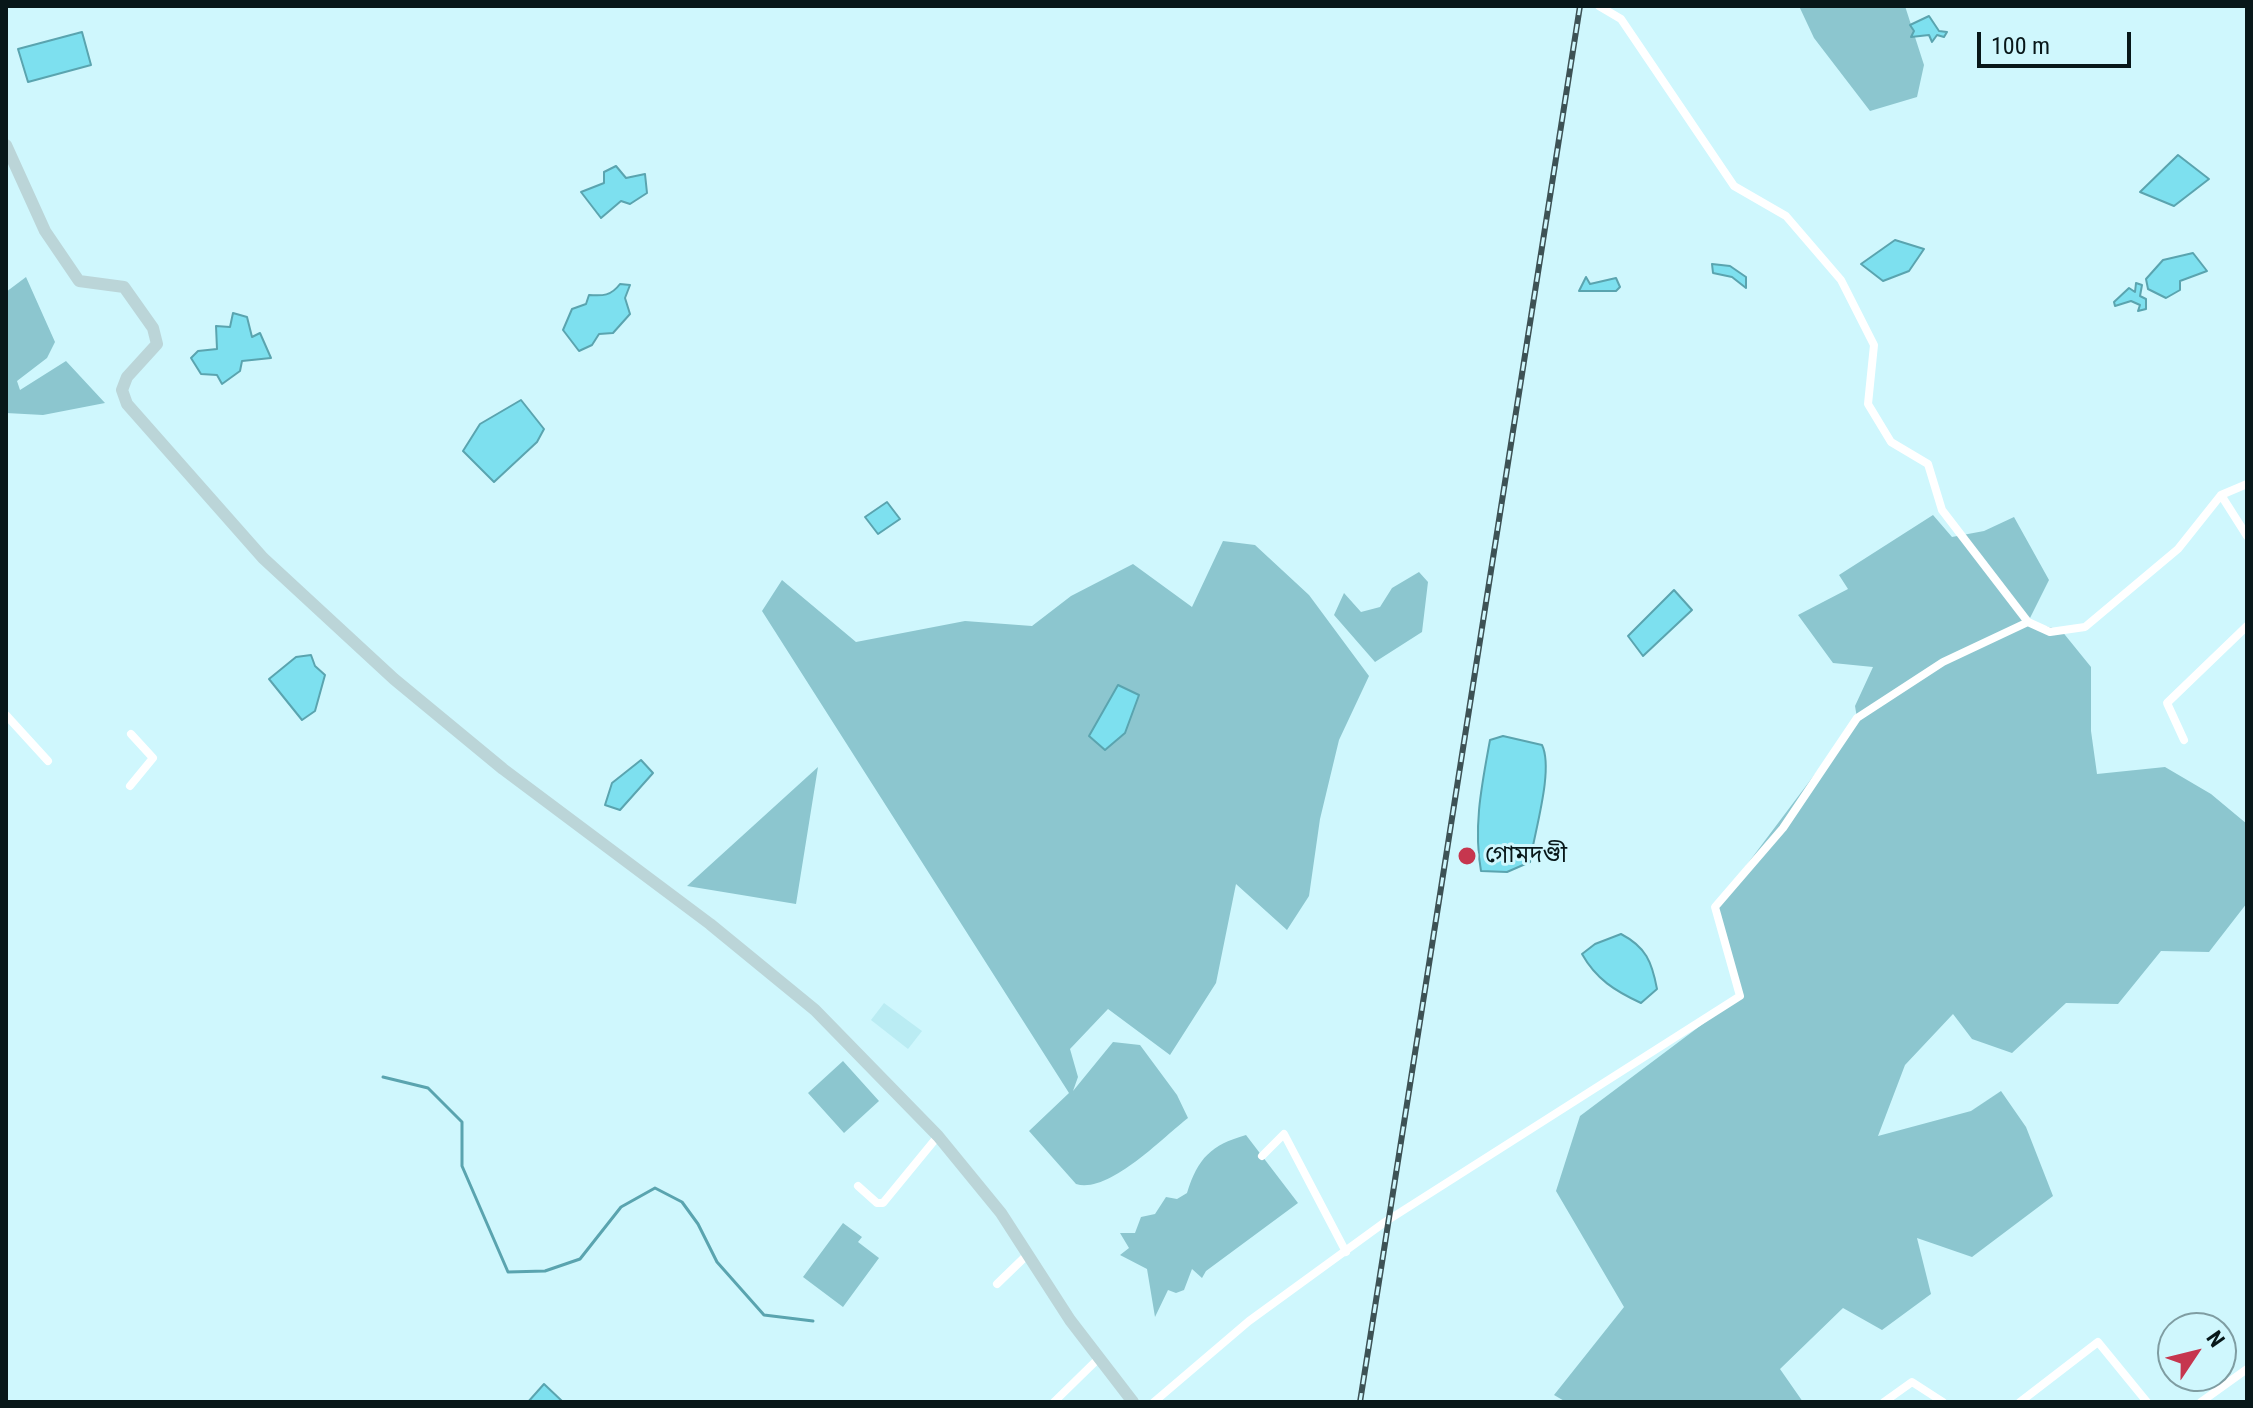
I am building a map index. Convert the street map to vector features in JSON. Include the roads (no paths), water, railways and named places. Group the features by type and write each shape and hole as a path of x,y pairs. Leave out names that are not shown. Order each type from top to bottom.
{"main road":[{"path":"6,145 45,231 79,281 124,287 153,328 157,344 127,377 122,390 127,404 263,558 394,679 503,769 710,924 815,1010 938,1136 1001,1213 1027,1255 1133,1402"}],"street":[{"path":"1599,6 1621,19 1734,186 1786,216 1841,280 1874,345 1868,404 1891,442 1928,464 1942,510 2028,622 2050,632 2085,627 2178,549 2221,495 2247,484"},
{"path":"2221,495 2247,536"},
{"path":"1154,1402 1249,1321 1385,1222 1740,996 1715,907 1783,828 1857,718 1943,662 2028,622"},
{"path":"2184,740 2167,703 2247,626"},
{"path":"6,715 48,761"},
{"path":"130,786 153,758 131,734"},
{"path":"1262,1156 1284,1134 1346,1252"},
{"path":"858,1186 877,1203 883,1203 938,1136"},
{"path":"997,1284 1027,1255"},
{"path":"2020,1402 2098,1342 2147,1402"},
{"path":"1054,1402 1099,1358"},
{"path":"2201,1402 2247,1369"},
{"path":"1884,1402 1912,1382 1943,1402"}],"waterway":[{"path":"383,1077 428,1088 462,1122 462,1166 508,1272 545,1271 580,1259 621,1207 655,1188 682,1202 698,1224 717,1262 764,1315 813,1321"}],"railway":[{"path":"1360,1402 1580,6"}],"place":[{"name":"গোমদণ্ডী","path":"1467,856"}]}
